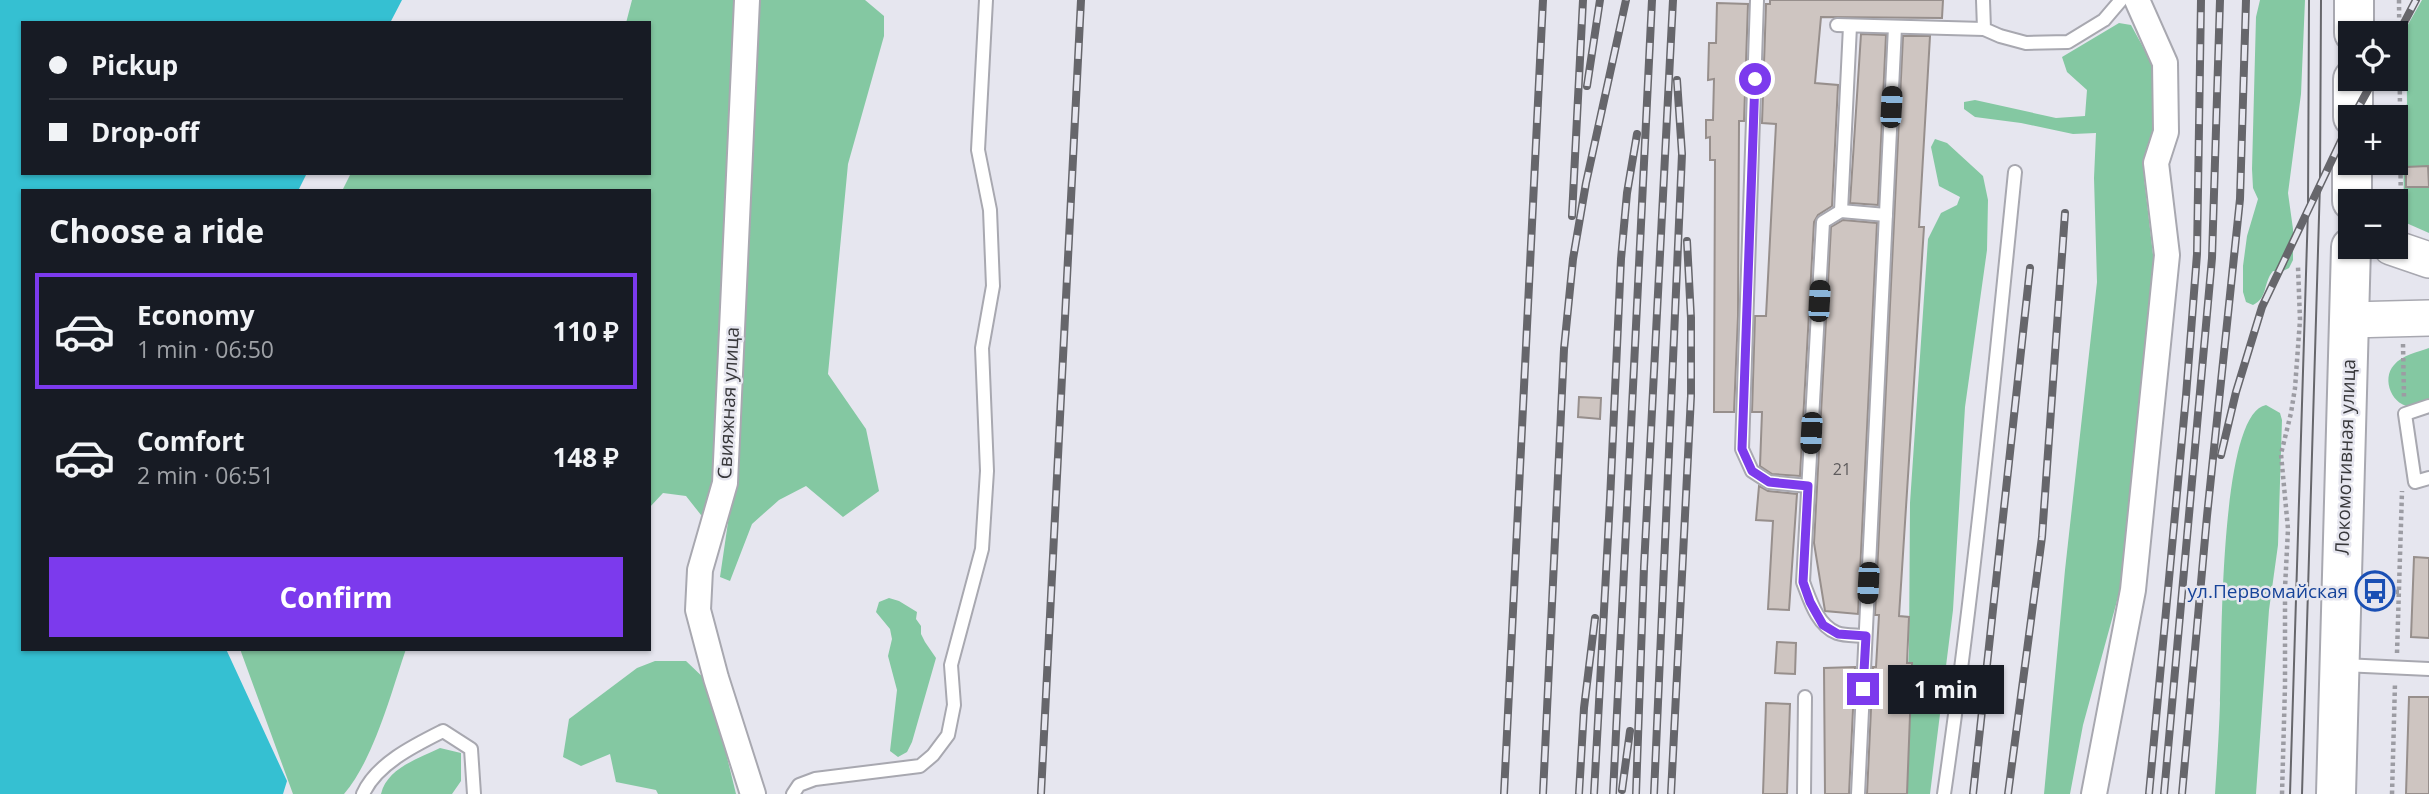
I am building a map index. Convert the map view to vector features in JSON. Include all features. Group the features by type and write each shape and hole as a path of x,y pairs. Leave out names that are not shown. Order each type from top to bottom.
{"main road":[{"path":"2354,0 2354,21"},
{"name":"Локомотивная улица","path":"2336,794 2351,259"},
{"path":"2349,320 2415,318"}],"street":[{"name":"Свияжная улица","path":"747,0 725,483 700,570 698,610 716,678 753,794"},
{"path":"2094,794 2133,590 2167,255 2156,163 2166,131 2165,64 2137,0"}],"lane":[{"path":"793,794 799,785 815,779 920,766 933,755 948,735 954,705 951,665 982,549 987,471 982,348 993,286 990,210 978,150 986,0"},
{"path":"1757,0 1742,449 1752,471 1769,482 1808,486"},
{"path":"1983,0 1984,29"},
{"path":"1841,211 1844,25 1984,29 2026,43 2068,42 2104,20 2121,0"},
{"path":"1858,794 1895,27"},
{"path":"1944,794 1979,525 2015,172"},
{"path":"1866,636 1838,634 1823,625 1803,582 1823,222 1841,211 1886,215"},
{"path":"2429,406 2405,414 2415,482 2429,478"},
{"path":"2339,665 2429,669"},
{"path":"1804,794 1805,697"},
{"path":"363,794 367,784 406,749 443,731 471,749 474,794"}],"path":[{"path":"2399,0 2405,189"},
{"path":"2281,794 2288,529 2281,454 2295,388 2300,320 2298,267"},
{"path":"2405,414 2415,318"},
{"path":"2392,794 2402,487"},
{"path":"2375,591 2399,592"}],"green space":[{"path":"632,0 741,0 715,512 701,515 686,496 663,493 651,506 651,189 343,189 350,175 651,175 651,21 627,21"},
{"path":"755,0 865,0 884,16 884,36 848,164 828,374 866,429 879,491 843,517 806,486 779,500 752,524 730,581 720,577 732,495"},
{"path":"2260,0 2305,0 2301,94 2288,193 2293,229 2293,260 2289,268 2273,271 2261,298 2253,305 2246,302 2243,292 2243,266 2247,236 2258,199 2253,188 2252,169 2256,17"},
{"path":"2422,0 2429,0 2429,233 2408,224 2408,189 2404,189 2404,175 2408,175 2408,24"},
{"path":"2119,23 2131,25 2154,67 2155,125 2144,177 2154,263 2123,579 2083,725 2070,794 2044,794 2065,570 2097,282 2094,178 2096,133 2073,134 1975,117 1964,109 1964,102 1975,100 2056,118 2085,116 2087,90 2067,72 2062,57"},
{"path":"1935,139 1947,143 1983,176 1988,200 1987,250 1965,407 1953,610 1930,794 1900,794 1909,651 1910,503 1928,239 1941,213 1957,205 1960,197 1939,186 1931,147"},
{"path":"2429,348 2429,402 2415,407 2406,406 2394,397 2391,391 2390,371 2401,359"},
{"path":"2266,405 2280,413 2282,420 2278,545 2269,610 2256,794 2215,794 2223,591 2231,491 2239,449 2250,418"},
{"path":"889,598 917,612 916,619 921,626 921,634 936,658 912,742 907,752 898,757 890,751 897,690 888,656 892,639 890,629 876,612 879,602"},
{"path":"241,651 405,651 373,744 355,780 344,794 293,794"},
{"path":"655,661 686,661 709,683 736,794 658,794 656,790 616,782 610,754 581,766 563,757 569,719 637,668"},
{"path":"440,748 461,753 461,781 452,794 381,794 384,785 397,771"}],"water":[{"path":"0,0 402,0 391,21 21,21 21,175 306,175 299,189 21,189 21,651 227,651 287,781 283,794 0,794"}],"building":[{"path":"1770,0 1943,0 1942,18 1821,17 1815,83 1838,85 1832,206 1818,215 1814,222 1800,476 1772,474 1760,466 1762,412 1752,412 1755,316 1766,316 1776,124 1762,123 1766,4 1770,4"},
{"path":"1717,3 1748,4 1744,121 1739,121 1738,316 1734,412 1714,412 1715,160 1710,160 1710,137 1706,138 1706,120 1713,120 1714,79 1708,80 1709,43 1716,43"},
{"path":"1861,34 1886,35 1878,205 1850,203"},
{"path":"1903,36 1930,36 1919,227 1924,227 1899,616 1909,617 1907,663 1912,663 1907,794 1867,794 1873,667 1876,667 1879,615 1875,615"},
{"path":"2428,166 2429,187 2406,187 2408,167"},
{"path":"1843,220 1877,223 1858,614 1825,611 1814,543 1831,227"},
{"path":"1579,397 1601,398 1600,419 1578,417"},
{"path":"1759,486 1768,491 1797,494 1789,610 1768,609 1773,521 1756,520"},
{"path":"2414,557 2429,558 2429,638 2411,637"},
{"path":"1777,642 1796,643 1795,674 1775,673"},
{"path":"1855,667 1849,794 1825,794 1824,668"},
{"path":"2409,697 2429,697 2429,794 2406,794"},
{"path":"1766,703 1790,704 1787,794 1763,794"}],"tram line":[{"path":"2290,794 2308,209 2309,0"},
{"path":"2302,794 2320,183 2321,0"}],"railway":[{"path":"1041,794 1081,0"},
{"path":"1504,794 1543,0"},
{"path":"1572,216 1583,0"},
{"path":"1587,86 1600,0"},
{"path":"1543,794 1564,349 1573,259 1586,183 1626,0"},
{"path":"1613,794 1652,0"},
{"path":"1636,794 1644,567 1673,0"},
{"path":"2149,794 2197,254 2201,0"},
{"path":"2164,794 2212,258 2220,0"},
{"path":"2182,794 2240,199 2246,0"},
{"path":"2405,21 2416,0"},
{"path":"1654,794 1682,154 1677,80"},
{"path":"2360,105 2367,91"},
{"path":"1594,794 1621,259 1627,193 1637,134"},
{"path":"2221,455 2236,392 2262,307 2338,147"},
{"path":"2008,794 2042,537 2065,213"},
{"path":"1671,794 1691,396 1687,241"},
{"path":"1973,794 2030,268"},
{"path":"1579,794 1584,708 1595,618"},
{"path":"1622,790 1630,731"}],"place":[{"name":"ул.Первомайская","path":"2375,591"}],"route":[{"path":"1755,79 1742,449 1752,471 1769,482 1808,486 1803,582 1823,625 1838,634 1866,636 1863,689"}]}
